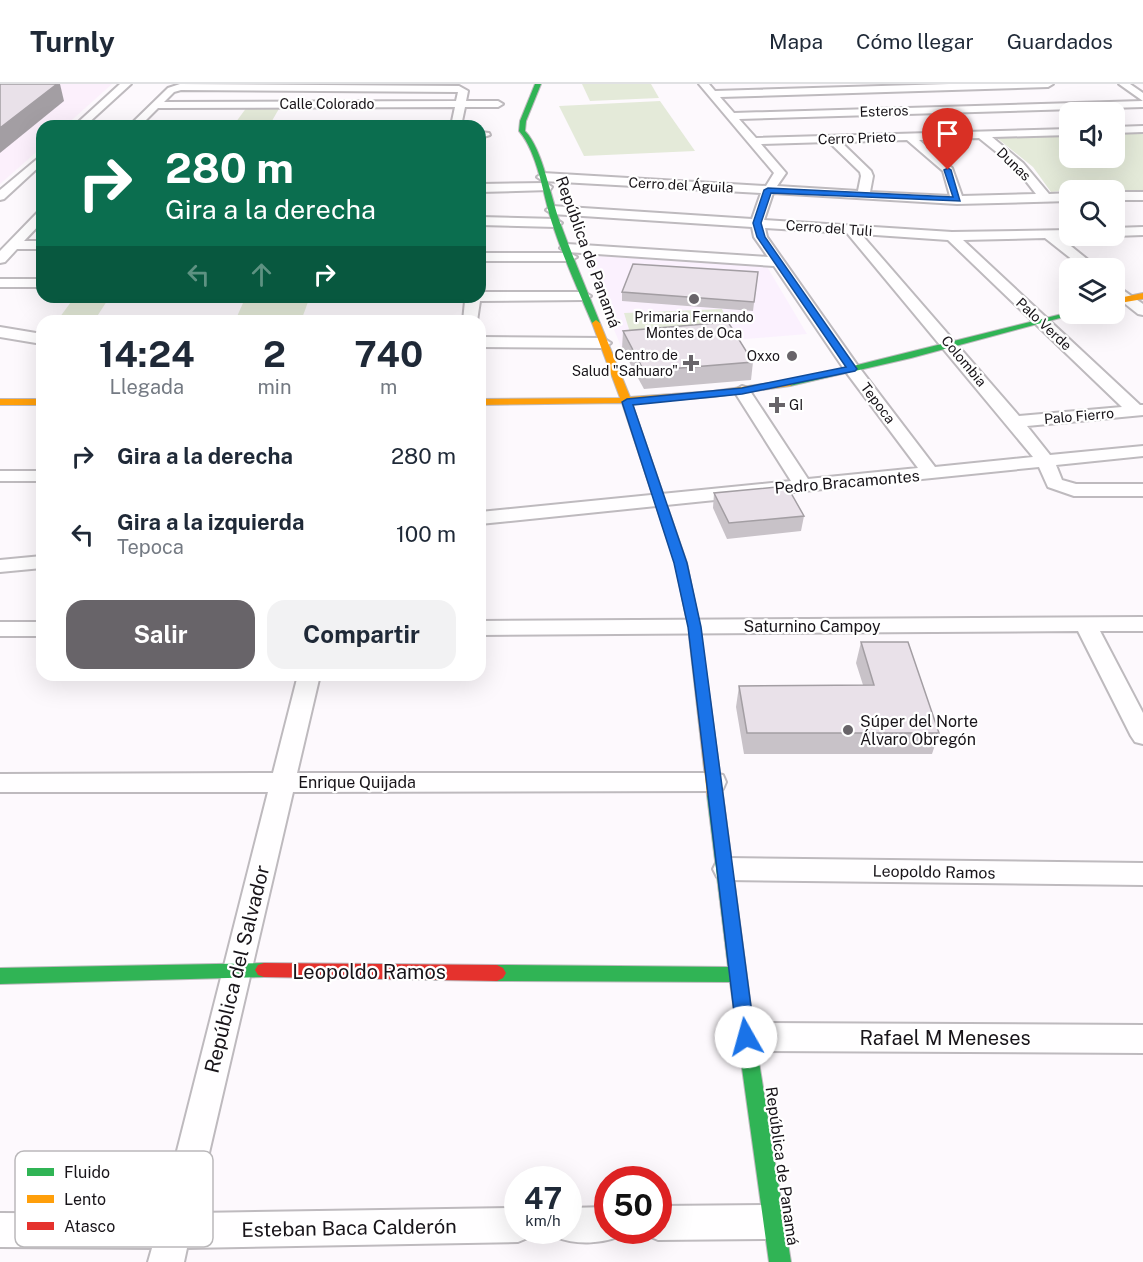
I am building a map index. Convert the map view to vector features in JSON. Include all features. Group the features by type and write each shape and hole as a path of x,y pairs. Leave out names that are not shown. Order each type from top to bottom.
{"main road":[{"name":"República de Panamá","path":"538,84 521,127 530,132 554,216 627,402 681,563 694,627 746,1037 780,1262"},
{"path":"530,132 551,84"},
{"path":"486,402 627,402 742,391 852,369 1059,317"},
{"path":"0,402 36,402"},
{"name":"Leopoldo Ramos","path":"0,975 236,970 738,975"}],"street":[{"path":"86,120 126,84"},
{"path":"1124,84 1143,98"},
{"path":"140,120 171,90 180,87 459,89 463,90 457,120"},
{"path":"267,105 278,88"},
{"path":"708,89 1054,88 1073,102"},
{"path":"708,89 780,173 768,190 757,223"},
{"name":"Calle Colorado","path":"156,105 498,104"},
{"name":"Esteros","path":"1125,105 1143,104"},
{"name":"Esteros","path":"733,116 1059,107"},
{"path":"1125,130 1143,129"},
{"name":"Cerro Prieto","path":"753,141 1059,132"},
{"name":"Dunas","path":"981,135 1019,165 1045,197"},
{"path":"910,137 948,170 957,200"},
{"path":"832,139 865,171 867,176 863,195"},
{"path":"0,196 36,163"},
{"name":"Cerro del Águila","path":"486,187 545,182 957,200 1059,196"},
{"path":"1125,196 1143,196"},
{"name":"Cerro del Tuli","path":"486,221 554,216 757,223 952,236 1059,235"},
{"path":"0,259 36,221"},
{"name":"Tepoca","path":"757,223 761,237 777,262 852,369 931,474"},
{"name":"Colombia","path":"851,230 1015,422 1046,462 1054,483 1074,490 1143,490"},
{"path":"1125,232 1143,231"},
{"path":"1049,235 1078,258"},
{"name":"Palo Verde","path":"952,236 1040,321 1140,410"},
{"path":"14,245 36,245"},
{"path":"486,256 568,252 777,262"},
{"path":"0,283 36,283"},
{"path":"486,297 584,296"},
{"path":"1129,299 1143,311"},
{"path":"0,332 36,338"},
{"path":"486,342 603,343"},
{"path":"742,391 803,485"},
{"name":"Palo Fierro","path":"1015,422 1140,410"},
{"name":"Pedro Bracamontes","path":"486,517 1143,451"},
{"path":"0,476 36,476"},
{"path":"0,566 36,563"},
{"name":"Saturnino Campoy","path":"486,628 1143,624"},
{"path":"1086,625 1143,736"},
{"path":"0,629 36,629"},
{"name":"República del Salvador","path":"193,1151 308,681"},
{"name":"Enrique Quijada","path":"0,783 714,782"},
{"name":"Leopoldo Ramos","path":"726,869 1143,874"},
{"name":"Rafael M Meneses","path":"746,1037 1143,1040"},
{"path":"672,1223 773,1222"},
{"name":"Esteban Baca Calderón","path":"213,1243 504,1226"},
{"name":"Esteban Baca Calderón","path":"0,1230 15,1231"}],"shaded area":[{"path":"0,84 112,84 72,120 36,120 36,152 0,184"},
{"name":"Primaria Fernando Montes de Oca","path":"583,255 766,265 807,334 622,349"}],"green space":[{"path":"582,84 651,84 659,98 590,101"},
{"path":"660,101 695,151 584,156 559,106"},
{"path":"247,107 280,107 272,120 237,120"},
{"path":"1143,133 1143,192 1125,192 1125,180 1059,180 1059,191 1051,192 1033,167 997,138 1059,136 1059,168 1125,168 1125,134"},
{"path":"70,303 106,303 98,315 61,315"},
{"path":"243,303 308,303 303,315 238,315"},
{"path":"722,309 734,335 632,339 624,313"}],"building":[{"path":"0,84 57,84 0,128"},
{"path":"633,264 758,272 754,302 622,292"},
{"path":"728,322 753,362 644,371 623,331"},
{"path":"787,486 804,516 729,523 714,493"},
{"path":"861,642 908,642 939,733 747,733 739,686 874,685"}],"traffic: fast":[{"path":"538,84 523,121 522,131 527,136 543,177 556,223 596,323"},
{"path":"790,383 908,356 1059,317"},
{"path":"715,795 746,1037 780,1262"},
{"path":"0,976 264,970"},
{"path":"497,973 738,975"}],"traffic: slow":[{"path":"1125,300 1143,296"},
{"path":"596,323 627,402 681,563 694,627 715,795"},
{"path":"486,402 675,398 752,390 790,383"},
{"path":"0,402 36,402"}],"traffic: jam":[{"path":"264,970 497,973"}],"place":[{"name":"Primaria Fernando Montes de Oca","path":"694,299"},
{"name":"Oxxo","path":"792,356"},
{"name":"Centro de Salud \"Sahuaro\"","path":"691,363"},
{"name":"GI","path":"777,405"},
{"name":"Súper del Norte Álvaro Obregón","path":"848,730"}],"route":[{"path":"746,1037 694,627 681,563 627,402 742,391 852,369 761,237 757,223 768,190 957,200 948,170"}]}
